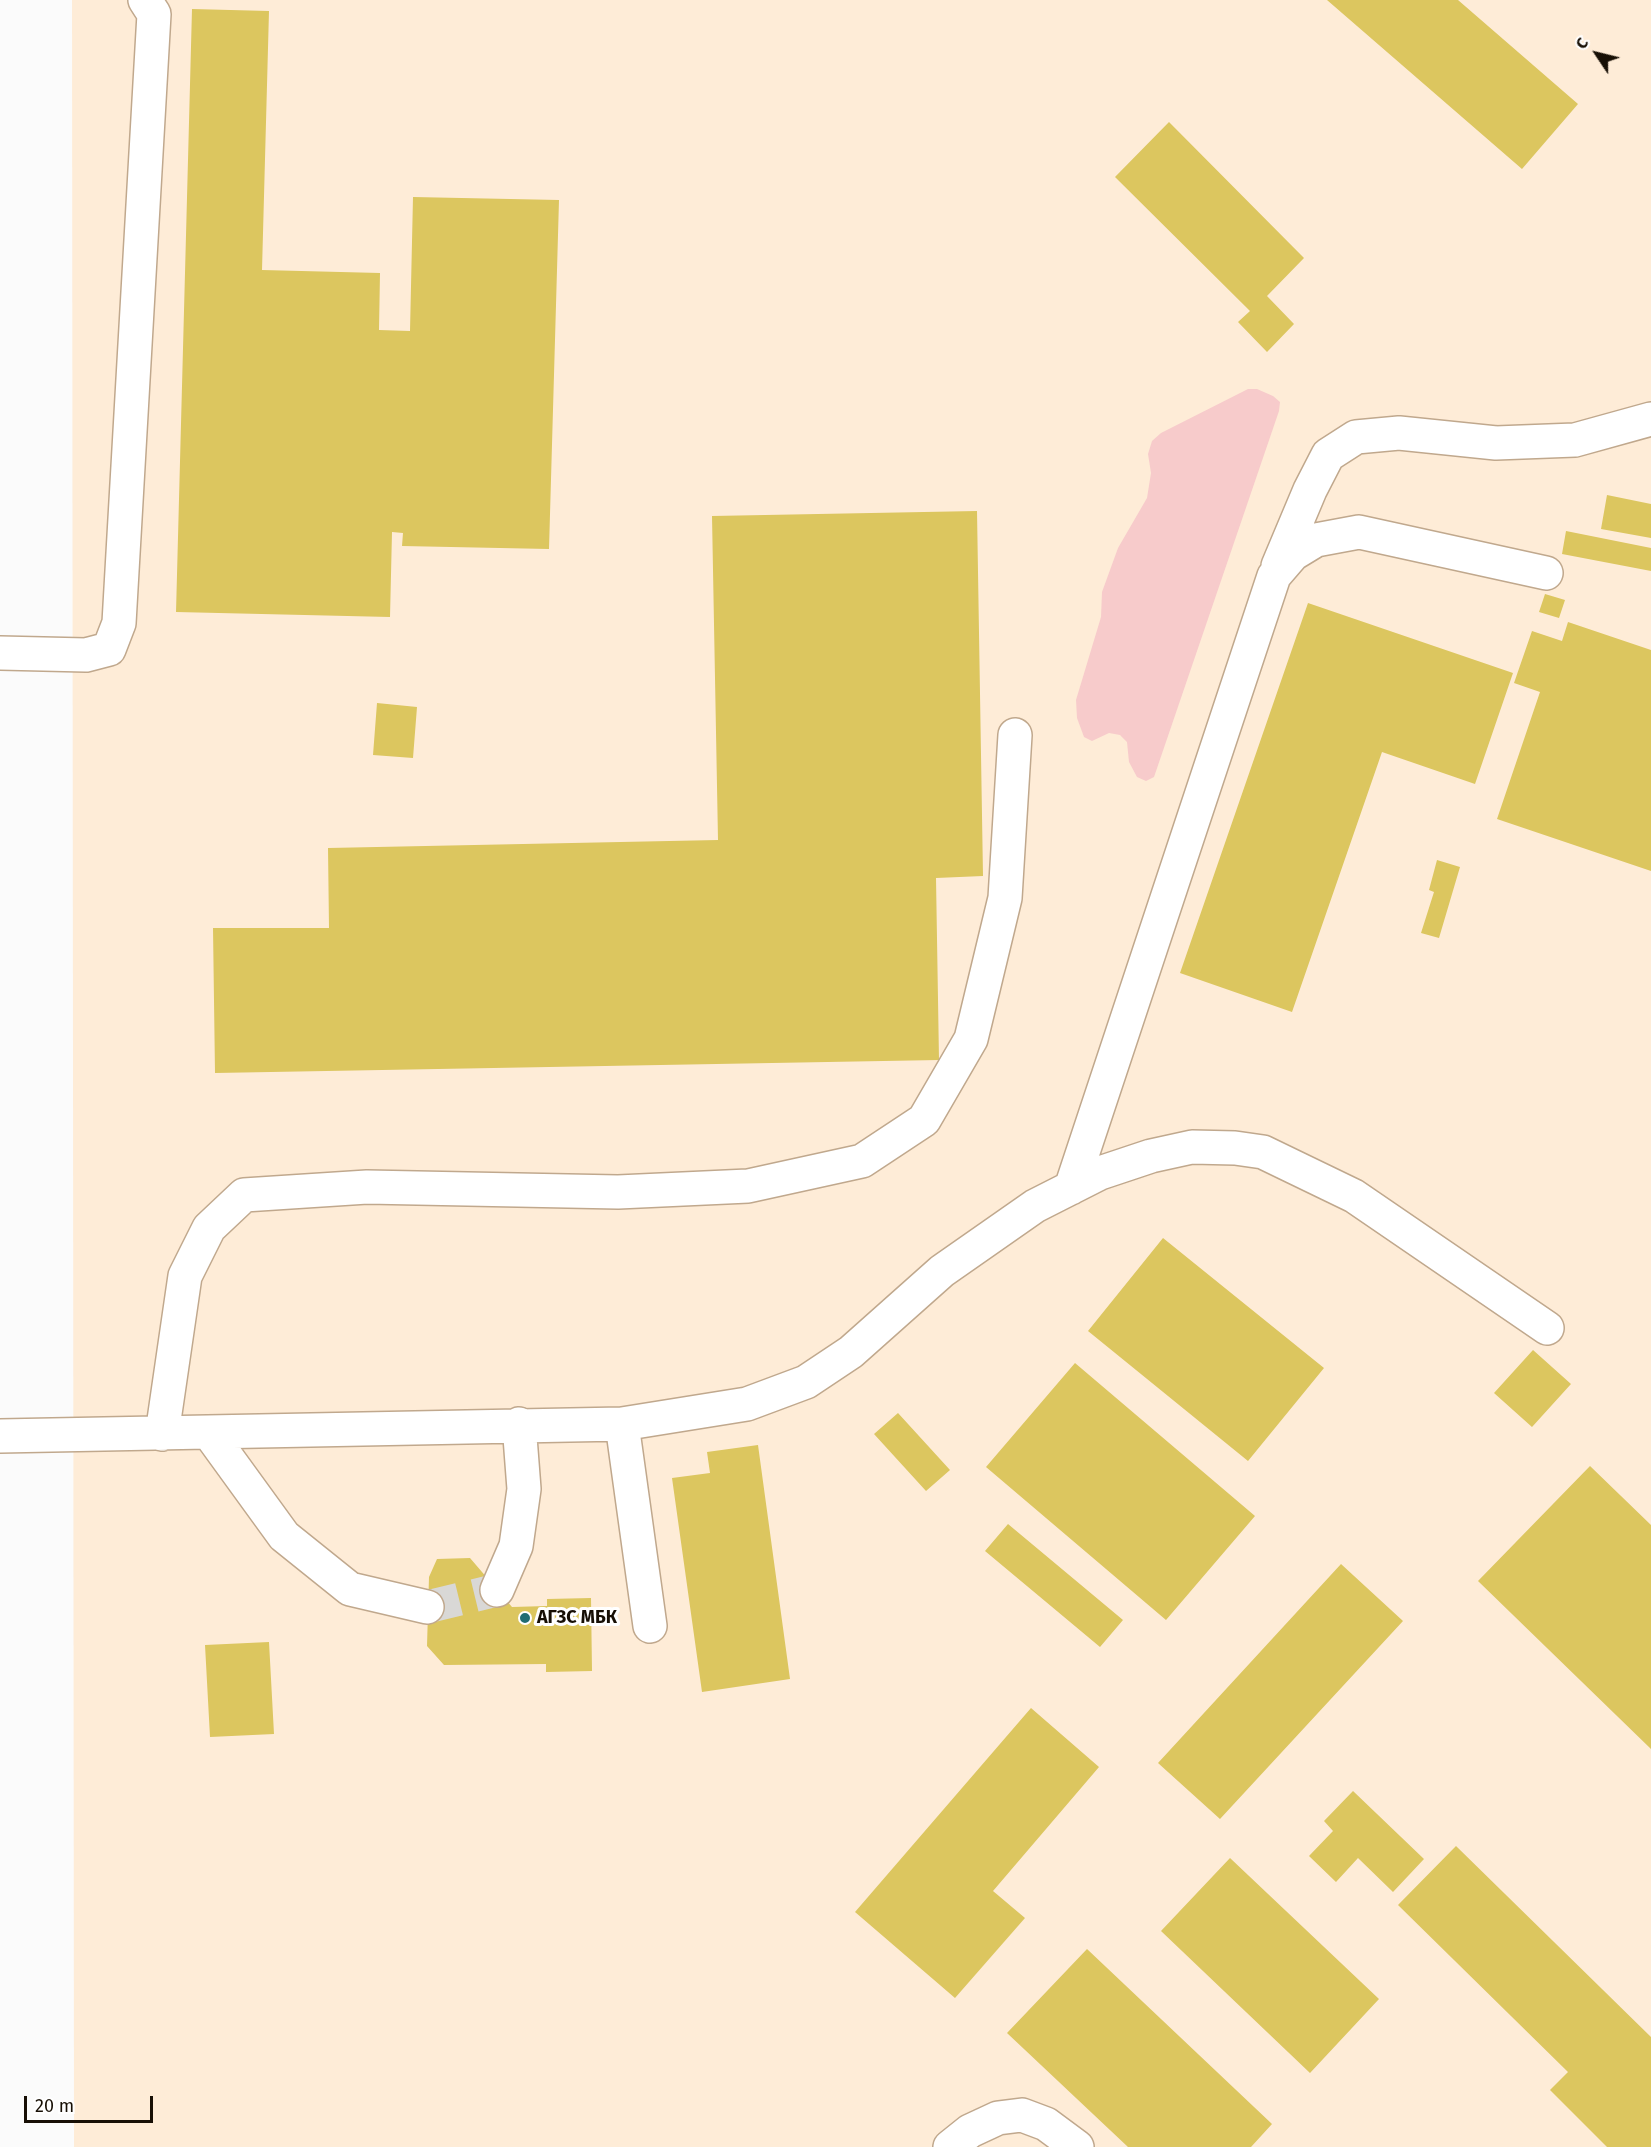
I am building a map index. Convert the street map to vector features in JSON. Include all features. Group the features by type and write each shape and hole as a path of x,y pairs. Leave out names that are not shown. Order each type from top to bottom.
{"lane":[{"path":"0,653 86,655 109,649 119,622 154,14 145,0"},
{"path":"1071,1188 1274,576 1310,490 1328,455 1356,437 1398,433 1496,443 1575,440 1651,419"},
{"path":"1274,576 1293,554 1316,540 1359,532 1546,573"},
{"path":"162,1434 186,1276 209,1228 244,1195 367,1187 618,1192 748,1186 862,1161 924,1120 971,1039 1000,920 1005,898 1015,735"},
{"path":"0,1436 210,1434 519,1424 622,1424 747,1404 806,1382 851,1352 942,1272 1035,1206 1100,1173 1150,1156 1192,1147 1235,1148 1263,1152 1354,1196 1547,1329"},
{"path":"497,1590 516,1546 524,1489 519,1424"},
{"path":"622,1424 650,1626"},
{"path":"210,1434 284,1536 350,1589 427,1607"},
{"path":"950,2147 970,2131 998,2118 1022,2115 1046,2124 1077,2147"}],"shaded area":[{"path":"72,0 1651,0 1651,2147 74,2147"},
{"path":"1248,389 1257,389 1273,396 1280,402 1279,411 1154,777 1146,781 1137,777 1129,762 1127,742 1120,735 1109,733 1092,741 1084,737 1077,718 1076,700 1101,617 1102,592 1118,548 1147,498 1151,473 1148,454 1152,441 1161,433"}],"building":[{"path":"1327,0 1458,0 1578,104 1522,169"},
{"path":"192,9 269,11 262,270 380,273 379,330 410,331 413,197 559,200 549,549 402,546 403,533 392,532 390,617 176,612"},
{"path":"1169,122 1304,258 1267,296 1294,324 1267,352 1238,322 1250,311 1115,177"},
{"path":"1607,495 1651,504 1651,538 1601,529"},
{"path":"977,511 983,876 936,878 939,1060 215,1073 213,928 329,928 328,848 718,840 712,516"},
{"path":"1566,531 1651,548 1651,571 1562,554"},
{"path":"1545,594 1565,600 1559,618 1539,612"},
{"path":"1308,603 1513,673 1475,784 1382,752 1292,1012 1180,973"},
{"path":"1568,622 1651,650 1651,871 1497,819 1540,692 1514,683 1532,631 1562,641"},
{"path":"377,703 417,707 413,758 373,755"},
{"path":"1437,860 1460,867 1439,938 1421,933 1434,892 1429,890"},
{"path":"1163,1238 1324,1368 1248,1461 1088,1331"},
{"path":"1533,1350 1571,1384 1532,1427 1494,1393"},
{"path":"1075,1363 1255,1516 1166,1620 986,1467"},
{"path":"898,1413 950,1470 926,1491 874,1434"},
{"path":"758,1445 790,1679 702,1692 672,1478 710,1473 707,1452"},
{"path":"1590,1466 1651,1525 1651,1749 1478,1581"},
{"path":"1008,1524 1123,1620 1100,1647 985,1551"},
{"path":"470,1558 512,1607 547,1606 547,1599 591,1598 592,1671 546,1672 546,1664 444,1665 427,1646 429,1577 437,1559"},
{"path":"1341,1564 1403,1621 1220,1819 1158,1763"},
{"path":"269,1642 274,1734 210,1737 205,1645"},
{"path":"1031,1708 1099,1767 993,1891 1025,1918 955,1998 855,1912"},
{"path":"1353,1791 1424,1859 1393,1892 1358,1858 1336,1882 1309,1856 1333,1831 1324,1821"},
{"path":"1456,1846 1651,2037 1651,2147 1607,2147 1550,2090 1568,2072 1398,1905"},
{"path":"1230,1858 1379,1999 1310,2073 1161,1931"},
{"path":"1087,1949 1272,2124 1251,2147 1128,2147 1007,2033"}],"tunnel":[{"path":"427,1607 497,1590"}],"place":[{"name":"АГЗС МБК","path":"525,1618"}]}
